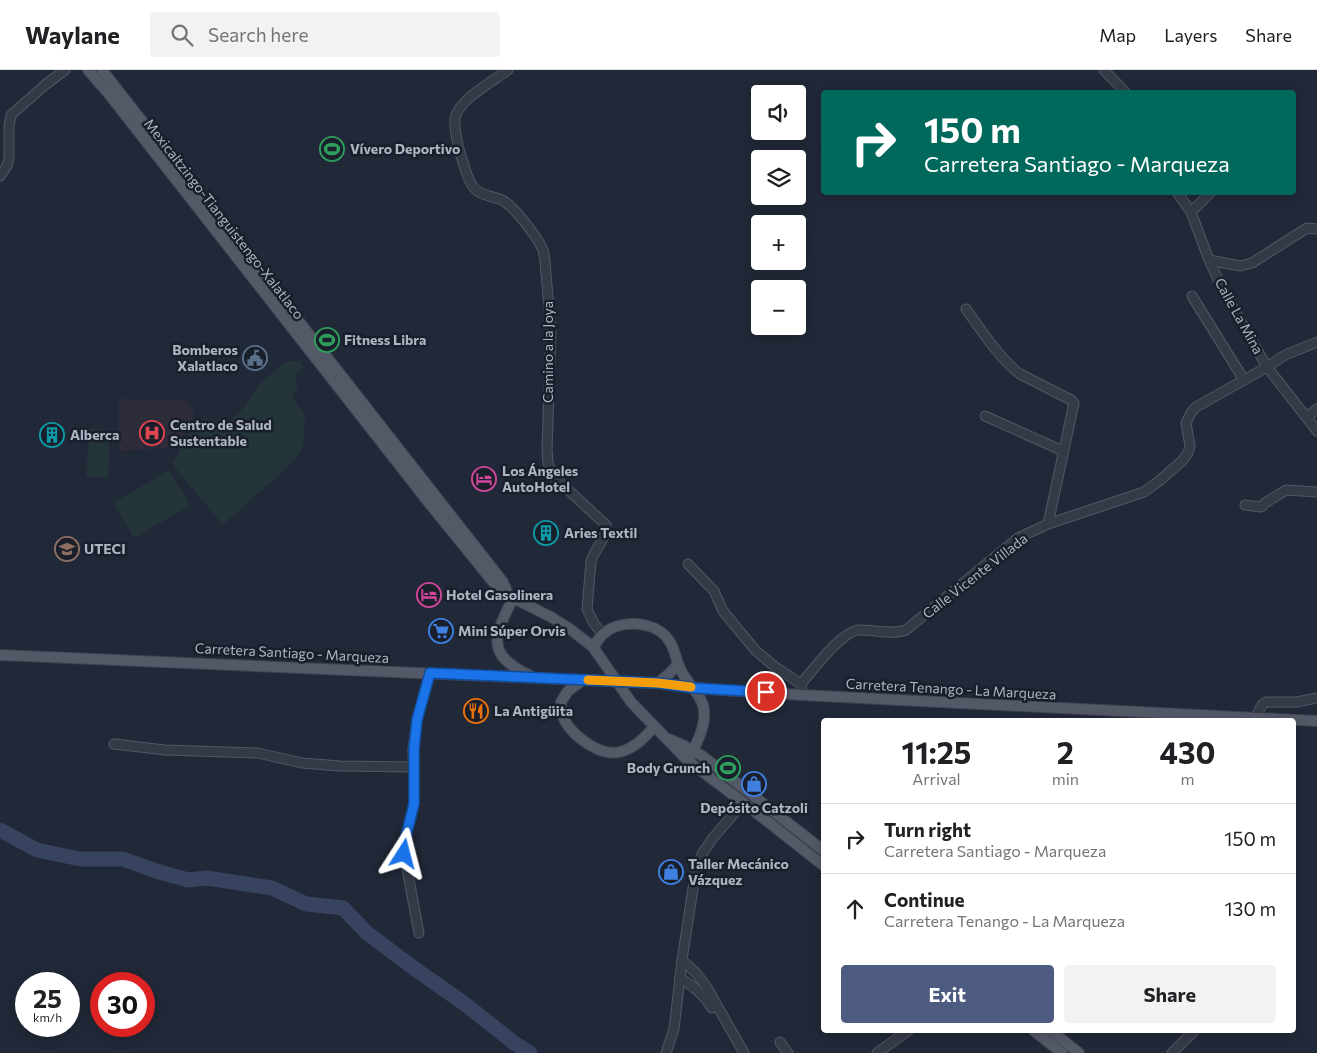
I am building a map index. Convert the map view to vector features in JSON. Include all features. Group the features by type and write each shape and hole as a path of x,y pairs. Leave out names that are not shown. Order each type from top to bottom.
{"main road":[{"name":"Mexicaltzingo-Tianguistengo-Xalatlaco","path":"88,70 108,93 429,504 498,588 570,629 592,648 622,690 654,727 688,761 821,864"},
{"name":"Mexicaltzingo-Tianguistengo-Xalatlaco","path":"102,70 441,501 503,582 510,596"},
{"path":"510,596 497,637 498,646 506,661 515,669 534,678"},
{"path":"592,648 602,634 617,626 629,624 646,625 664,634 672,646 683,675 694,688 704,708 701,732 688,761"},
{"name":"Carretera Santiago - Marqueza","path":"0,655 583,680"},
{"path":"658,683 678,664"},
{"path":"583,680 568,691 561,702 564,720 584,742 603,751 618,753 633,747 654,727"},
{"name":"Carretera Tenango - La Marqueza","path":"583,680 658,683 694,688 802,695 1255,718"},
{"name":"Carretera Tenango - La Marqueza","path":"1296,720 1317,721"},
{"name":"Mexicaltzingo-Tianguistengo-Xalatlaco","path":"665,738 701,755 821,850"},
{"path":"1037,1033 1062,1053"},
{"path":"1054,1033 1079,1053"}],"street":[{"path":"0,176 7,166 9,158 11,115 65,70"},
{"name":"Camino a la Joya","path":"508,70 477,92 458,110 455,118 456,132 469,180 475,189 480,193 496,197 509,204 529,228 543,251 551,331 547,449 549,470 556,479 606,525 606,531 591,561 588,609 593,622 602,634"},
{"path":"1104,70 1123,90"},
{"name":"Calle La Mina","path":"1179,195 1192,212 1209,260 1224,292 1267,366 1317,431"},
{"path":"1192,212 1208,195"},
{"path":"1209,260 1240,266 1252,263 1307,228 1317,229"},
{"path":"1192,296 1244,380"},
{"path":"966,309 995,348 1015,370 1073,401 1048,524"},
{"name":"Calle Vicente Villada","path":"801,684 838,641 854,630 899,632 906,630 1018,538 1048,524 1144,492 1152,487 1188,453 1190,446 1186,422 1196,407 1285,355 1317,342"},
{"path":"1307,417 1317,409"},
{"path":"985,416 1064,451"},
{"path":"1245,505 1261,507 1286,490 1317,492"},
{"path":"688,564 714,591 723,611 756,651 801,684 802,695"},
{"path":"419,932 404,854 404,844 414,804 414,749 417,720 430,673"},
{"path":"1255,718 1262,704 1266,702 1298,702 1317,698"},
{"path":"114,744 166,750 258,753 302,763 340,766 414,767"},
{"path":"666,1053 674,1029 696,869 702,854 712,839 751,794"},
{"path":"682,960 706,986 744,1053"},
{"path":"680,978 696,988 706,1000 739,1053"},
{"path":"877,1053 905,1033"},
{"path":"1172,1053 1193,1033"},
{"path":"780,1042 788,1053"}],"shaded area":[{"path":"299,361 304,367 295,376 298,387 293,398 305,416 303,447 293,462 223,525 172,464 195,422 204,419 228,423 245,406 262,381 286,362"},
{"name":"Centro de Salud Sustentable","path":"119,399 186,400 194,412 192,420 177,447 119,451"},
{"path":"89,429 110,430 108,478 86,477"},
{"path":"169,470 190,505 134,538 114,503"}],"waterway":[{"path":"0,830 37,850 80,859 123,859 188,880 207,878 272,888 306,904 343,908 367,933 530,1053"}],"slow traffic":[{"path":"588,680 658,683 691,687"}],"place":[{"name":"Vívero Deportivo","path":"332,149"},
{"name":"Fitness Libra","path":"327,340"},
{"name":"Bomberos Xalatlaco","path":"255,358"},
{"name":"Centro de Salud Sustentable","path":"152,433"},
{"name":"Alberca","path":"52,435"},
{"name":"Los Ángeles AutoHotel","path":"484,479"},
{"name":"Aries Textil","path":"546,533"},
{"name":"UTECI","path":"67,549"},
{"name":"Hotel Gasolinera","path":"429,595"},
{"name":"Mini Súper Orvis","path":"441,631"},
{"name":"La Antigüita","path":"476,711"},
{"name":"Body Grunch","path":"728,768"},
{"name":"Depósito Catzoli","path":"754,784"},
{"name":"Taller Mecánico Vázquez","path":"671,872"}],"route":[{"path":"404,854 404,844 414,804 414,749 417,720 430,673 658,683 694,688 766,692"}]}
